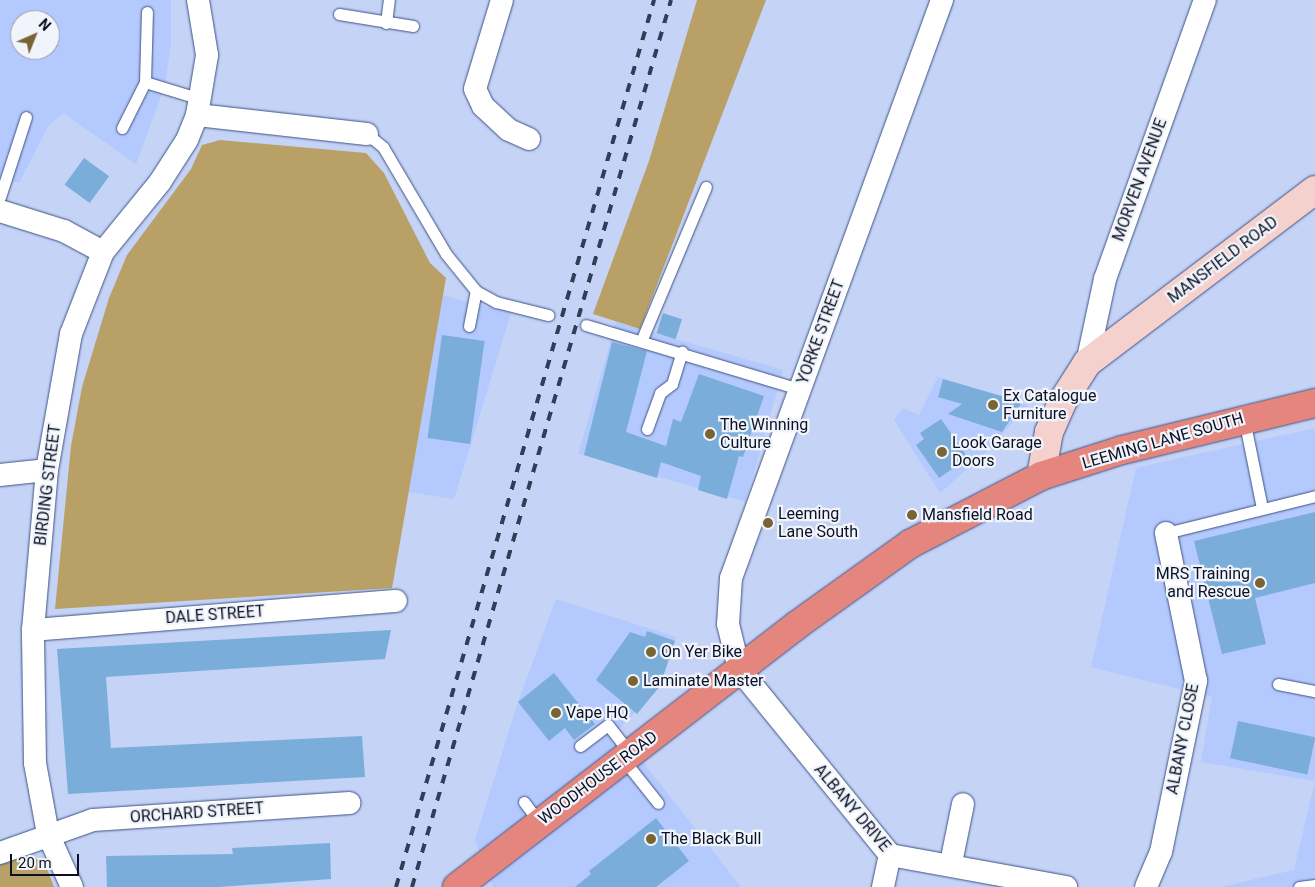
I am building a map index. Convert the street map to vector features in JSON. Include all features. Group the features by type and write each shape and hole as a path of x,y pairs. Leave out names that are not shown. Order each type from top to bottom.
{"highway":[{"name":"LEEMING LANE SOUTH","path":"739,669 910,544 1041,476 1122,450 1244,417 1315,403"},
{"name":"WOODHOUSE ROAD","path":"457,887 532,812 627,756 739,669"}],"main road":[{"name":"MANSFIELD ROAD","path":"1041,476 1049,432 1064,399 1088,363 1315,190"}],"street":[{"name":"BIRDING STREET","path":"72,887 48,834 35,763 33,630 47,470 71,334 103,252 160,182 187,140 199,107 207,55 198,0"},
{"path":"502,0 475,89 483,106 509,130 529,139"},
{"name":"YORKE STREET","path":"739,669 728,624 731,578 942,0"},
{"name":"MORVEN AVENUE","path":"1088,363 1105,279 1205,0"},
{"path":"199,107 367,134"},
{"path":"0,211 64,231 103,252"},
{"path":"0,475 47,470"},
{"name":"ALBANY CLOSE","path":"1146,887 1161,852 1196,681 1166,533"},
{"name":"DALE STREET","path":"33,630 396,601"},
{"name":"ALBANY DRIVE","path":"739,669 890,855 951,863 1066,887"},
{"name":"ORCHARD STREET","path":"0,854 48,834 92,820 349,803"},
{"path":"951,863 963,804"},
{"path":"883,887 890,855"}],"lane":[{"path":"386,23 388,0"},
{"path":"122,128 145,82 147,12"},
{"path":"339,14 413,26"},
{"path":"145,82 199,107"},
{"path":"0,197 26,117"},
{"path":"367,134 382,147 446,254 476,291 496,302 548,315"},
{"path":"642,339 706,187"},
{"path":"469,326 476,291"},
{"path":"586,325 642,339 800,389"},
{"path":"647,429 660,393 672,384 682,351"},
{"path":"1244,417 1262,508"},
{"name":"ALBANY CLOSE","path":"1166,533 1315,496"},
{"path":"1278,684 1315,691"},
{"path":"580,746 608,725 658,803"},
{"path":"1299,887 1315,885"}],"shaded area":[{"path":"0,0 171,0 171,46 164,88 136,164 63,113 49,125 19,183 0,178"},
{"path":"697,0 766,0 640,329 593,314 649,161"},
{"path":"220,140 366,153 384,173 430,263 446,278 392,588 55,609 71,446 82,387 109,298 127,255 191,169 202,145"},
{"path":"442,295 511,313 454,499 409,492"},
{"path":"616,322 783,370 745,502 578,454"},
{"path":"938,377 1028,405 984,454 940,493 894,420 903,408 919,415"},
{"path":"1315,428 1315,781 1201,762 1212,697 1091,667 1136,468"},
{"path":"556,599 676,637 660,686 618,730 741,887 493,887 475,840 518,702"},
{"path":"1315,781 1315,887 1221,887 1294,870"},
{"path":"25,853 28,859 39,859 46,866 54,887 0,887 0,864"}],"building":[{"path":"84,158 109,176 90,203 65,185"},
{"path":"663,313 682,319 676,339 657,333"},
{"path":"442,335 485,341 470,444 428,438"},
{"path":"612,342 647,351 626,432 666,446 673,419 681,422 699,374 764,396 743,457 739,456 727,499 698,490 701,476 661,462 657,478 584,455"},
{"name":"Ex Catalogue Furniture","path":"943,379 1022,402 1002,432 948,414 962,404 938,397"},
{"name":"Look Garage Doors","path":"941,419 968,458 939,478 916,445 924,439 920,433"},
{"name":"MRS Training and Rescue","path":"1315,512 1315,583 1255,598 1266,644 1222,654 1194,541"},
{"path":"391,630 385,659 106,677 111,748 362,736 365,777 68,794 57,649"},
{"path":"647,631 675,641 660,686 637,714 596,680 630,632 645,637"},
{"name":"Vape HQ","path":"554,673 595,724 574,740 565,728 549,741 518,702"},
{"path":"1238,721 1315,737 1307,775 1230,758"},
{"name":"The Black Bull","path":"656,818 689,861 656,887 575,887 591,874 589,871"},
{"path":"330,843 331,879 219,887 107,887 106,856 233,854 232,848"}],"railway":[{"path":"396,887 654,0"},
{"path":"412,887 671,0"}],"place":[{"name":"Ex Catalogue Furniture","path":"993,405"},
{"name":"The Winning Culture","path":"710,434"},
{"name":"Look Garage Doors","path":"942,452"},
{"name":"Mansfield Road","path":"912,515"},
{"name":"Leeming Lane South","path":"768,523"},
{"name":"MRS Training and Rescue","path":"1260,583"},
{"name":"On Yer Bike","path":"651,652"},
{"name":"Laminate Master","path":"633,681"},
{"name":"Vape HQ","path":"556,713"},
{"name":"The Black Bull","path":"651,839"}]}
